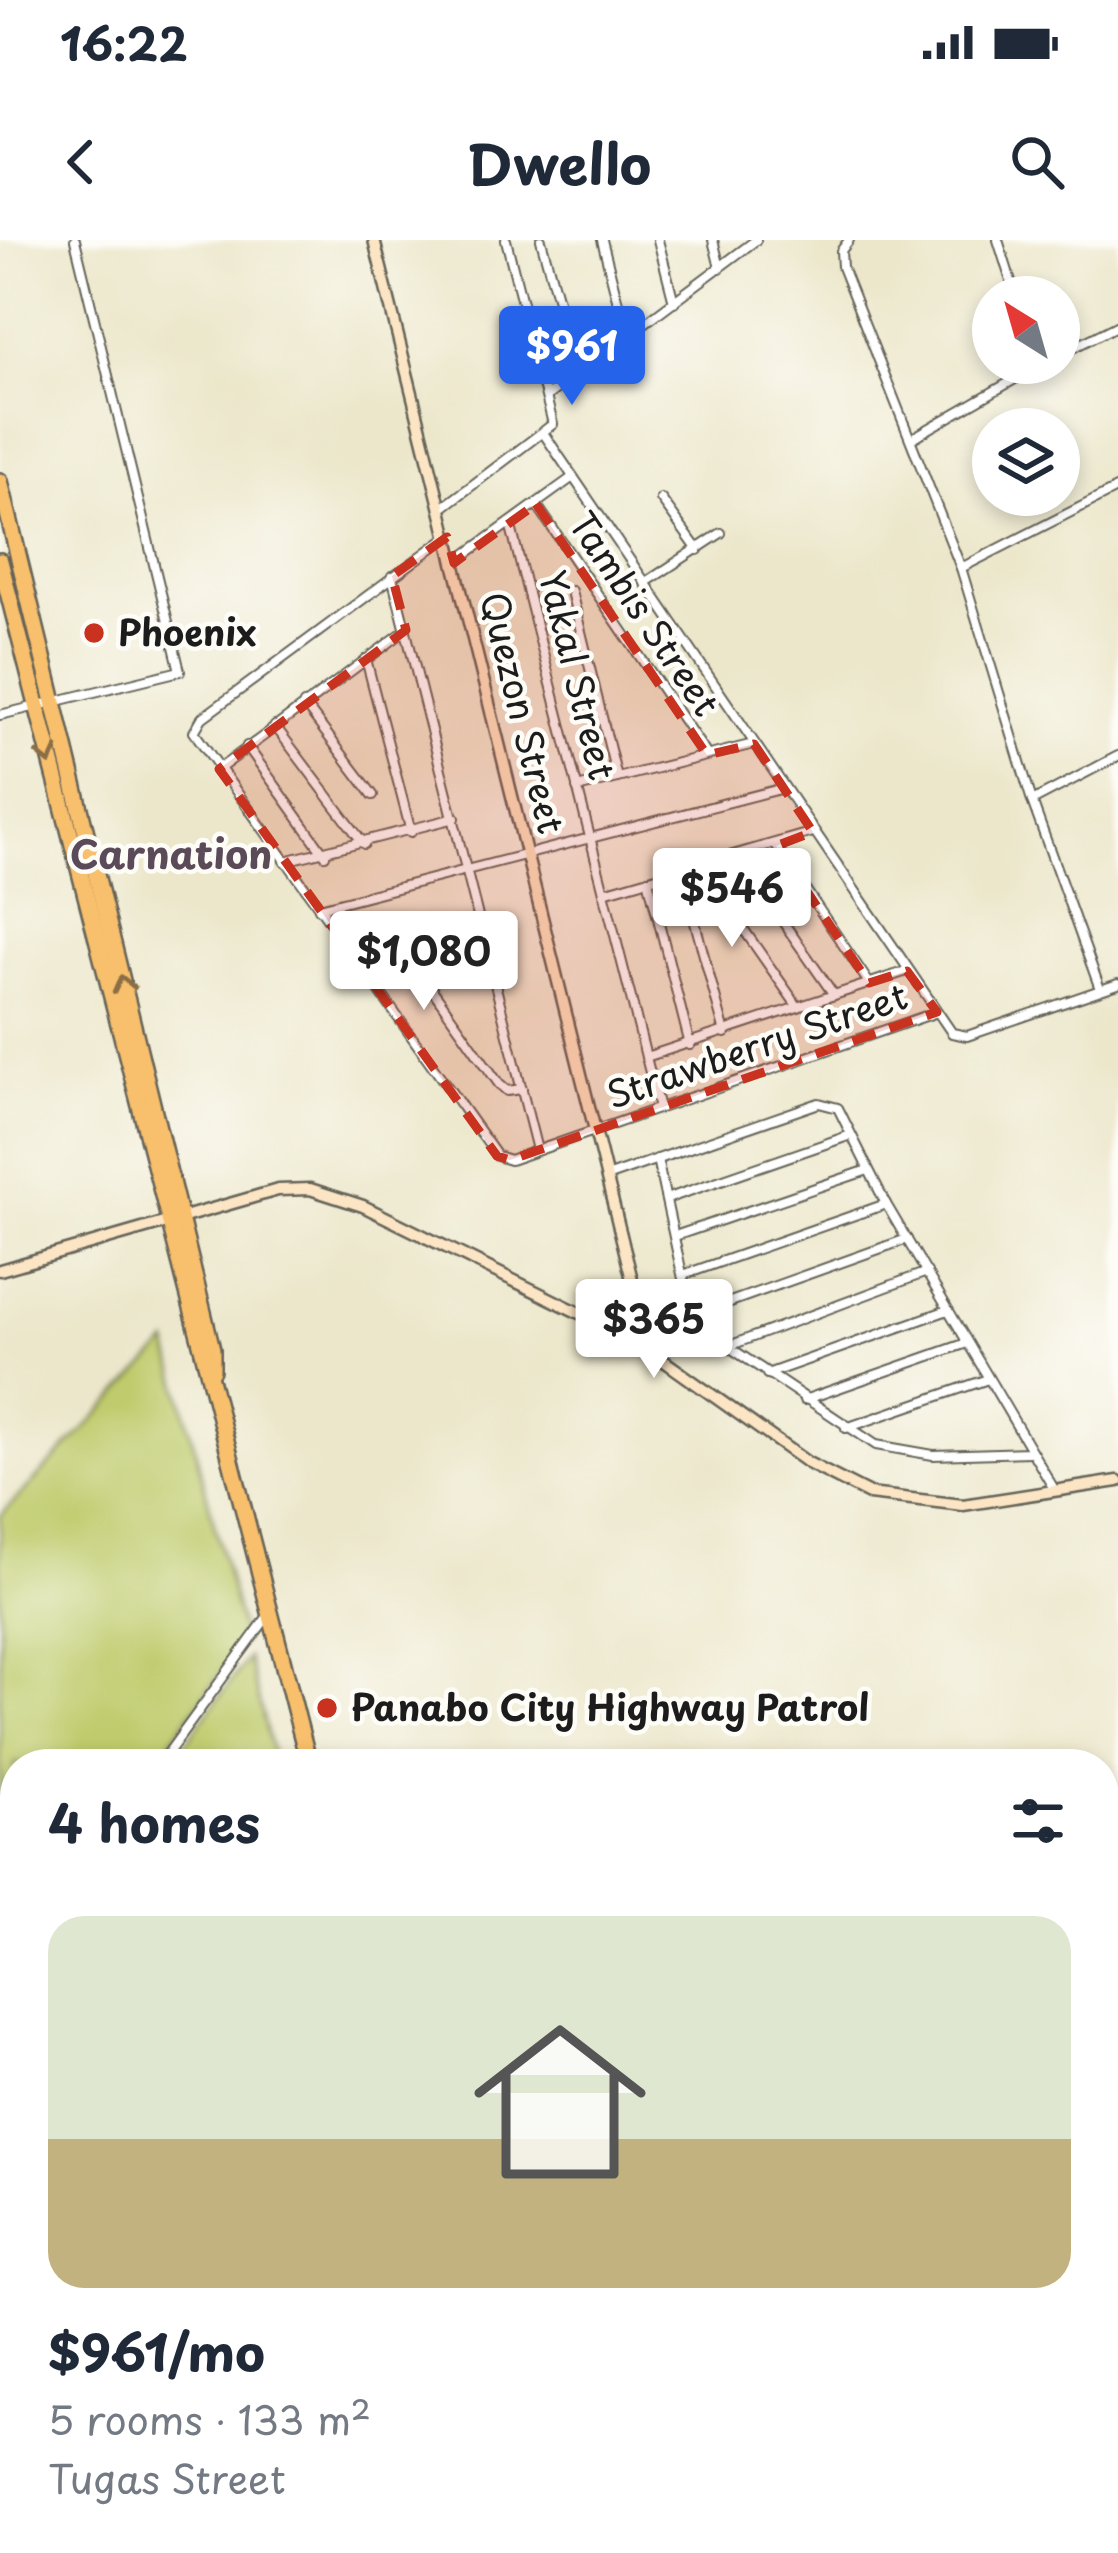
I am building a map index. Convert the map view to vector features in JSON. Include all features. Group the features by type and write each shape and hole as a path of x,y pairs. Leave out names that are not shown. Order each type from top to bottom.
{"highway":[{"path":"0,481 174,1222"},
{"path":"0,561 60,804 174,1222 305,1749"},
{"path":"26,665 44,663"},
{"path":"60,804 78,800"}],"street":[{"path":"0,715 180,670 75,240"},
{"name":"Quezon Street","path":"374,240 641,1320 636,1341"},
{"path":"440,510 553,424 506,240"},
{"path":"541,240 578,372"},
{"path":"602,240 627,338"},
{"path":"658,240 674,302"},
{"path":"713,240 720,268"},
{"path":"547,396 756,240"},
{"path":"849,240 841,251 842,267 961,568 1032,801 1100,989"},
{"path":"998,240 1009,276"},
{"path":"1080,344 1118,325"},
{"path":"911,440 1005,384"},
{"path":"544,434 907,971 956,1036 1118,984"},
{"path":"454,563 574,477"},
{"path":"961,568 987,559 1118,488"},
{"path":"661,499 698,550"},
{"name":"Tambis Street","path":"536,504 707,754"},
{"name":"Yakal Street","path":"510,523 659,1108"},
{"path":"645,584 721,533"},
{"path":"447,537 202,718 195,737 353,953 480,921"},
{"path":"392,577 537,1150"},
{"path":"571,590 617,778"},
{"path":"219,769 406,630"},
{"path":"366,659 411,832"},
{"path":"304,704 373,795"},
{"path":"275,726 364,844"},
{"path":"578,788 754,744"},
{"path":"247,746 325,855"},
{"path":"1032,801 1118,756"},
{"path":"320,908 784,788"},
{"path":"286,861 325,855 455,818"},
{"path":"604,892 813,832"},
{"path":"776,846 869,983"},
{"path":"737,856 834,994"},
{"path":"700,867 798,1007"},
{"path":"648,879 690,1045"},
{"path":"713,883 697,899 694,919 725,1033"},
{"path":"398,941 499,1084 507,1090 522,1089"},
{"name":"Strawberry Street","path":"353,953 497,1156 511,1160 937,1012"},
{"path":"646,1057 907,971"},
{"path":"606,1177 826,1101 838,1108 886,1204 1054,1490"},
{"path":"666,1199 852,1135"},
{"path":"657,1159 689,1311 726,1347 844,1429 893,1450 1031,1452"},
{"path":"675,1236 868,1170"},
{"path":"0,1270 278,1190 333,1194 636,1341 808,1463 868,1493 963,1505 1118,1481"},
{"path":"683,1275 886,1204"},
{"path":"641,1320 719,1306 908,1239"},
{"path":"726,1347 927,1272"},
{"path":"765,1375 948,1310"},
{"path":"803,1401 967,1343"},
{"path":"844,1429 988,1379"},
{"path":"171,1749 270,1612"}],"highlighted area":[{"path":"536,504 707,755 754,744 813,832 776,846 869,983 907,971 937,1012 510,1160 497,1156 219,769 406,630 392,576 447,537 454,563"}],"green space":[{"path":"168,1343 244,1641 165,1749 0,1749 0,1516"},
{"path":"248,1658 271,1749 181,1749"}],"place":[{"name":"Phoenix","path":"94,633"},
{"name":"Panabo City Highway Patrol","path":"327,1708"}],"district":[{"name":"Carnation","path":"171,855"}]}
